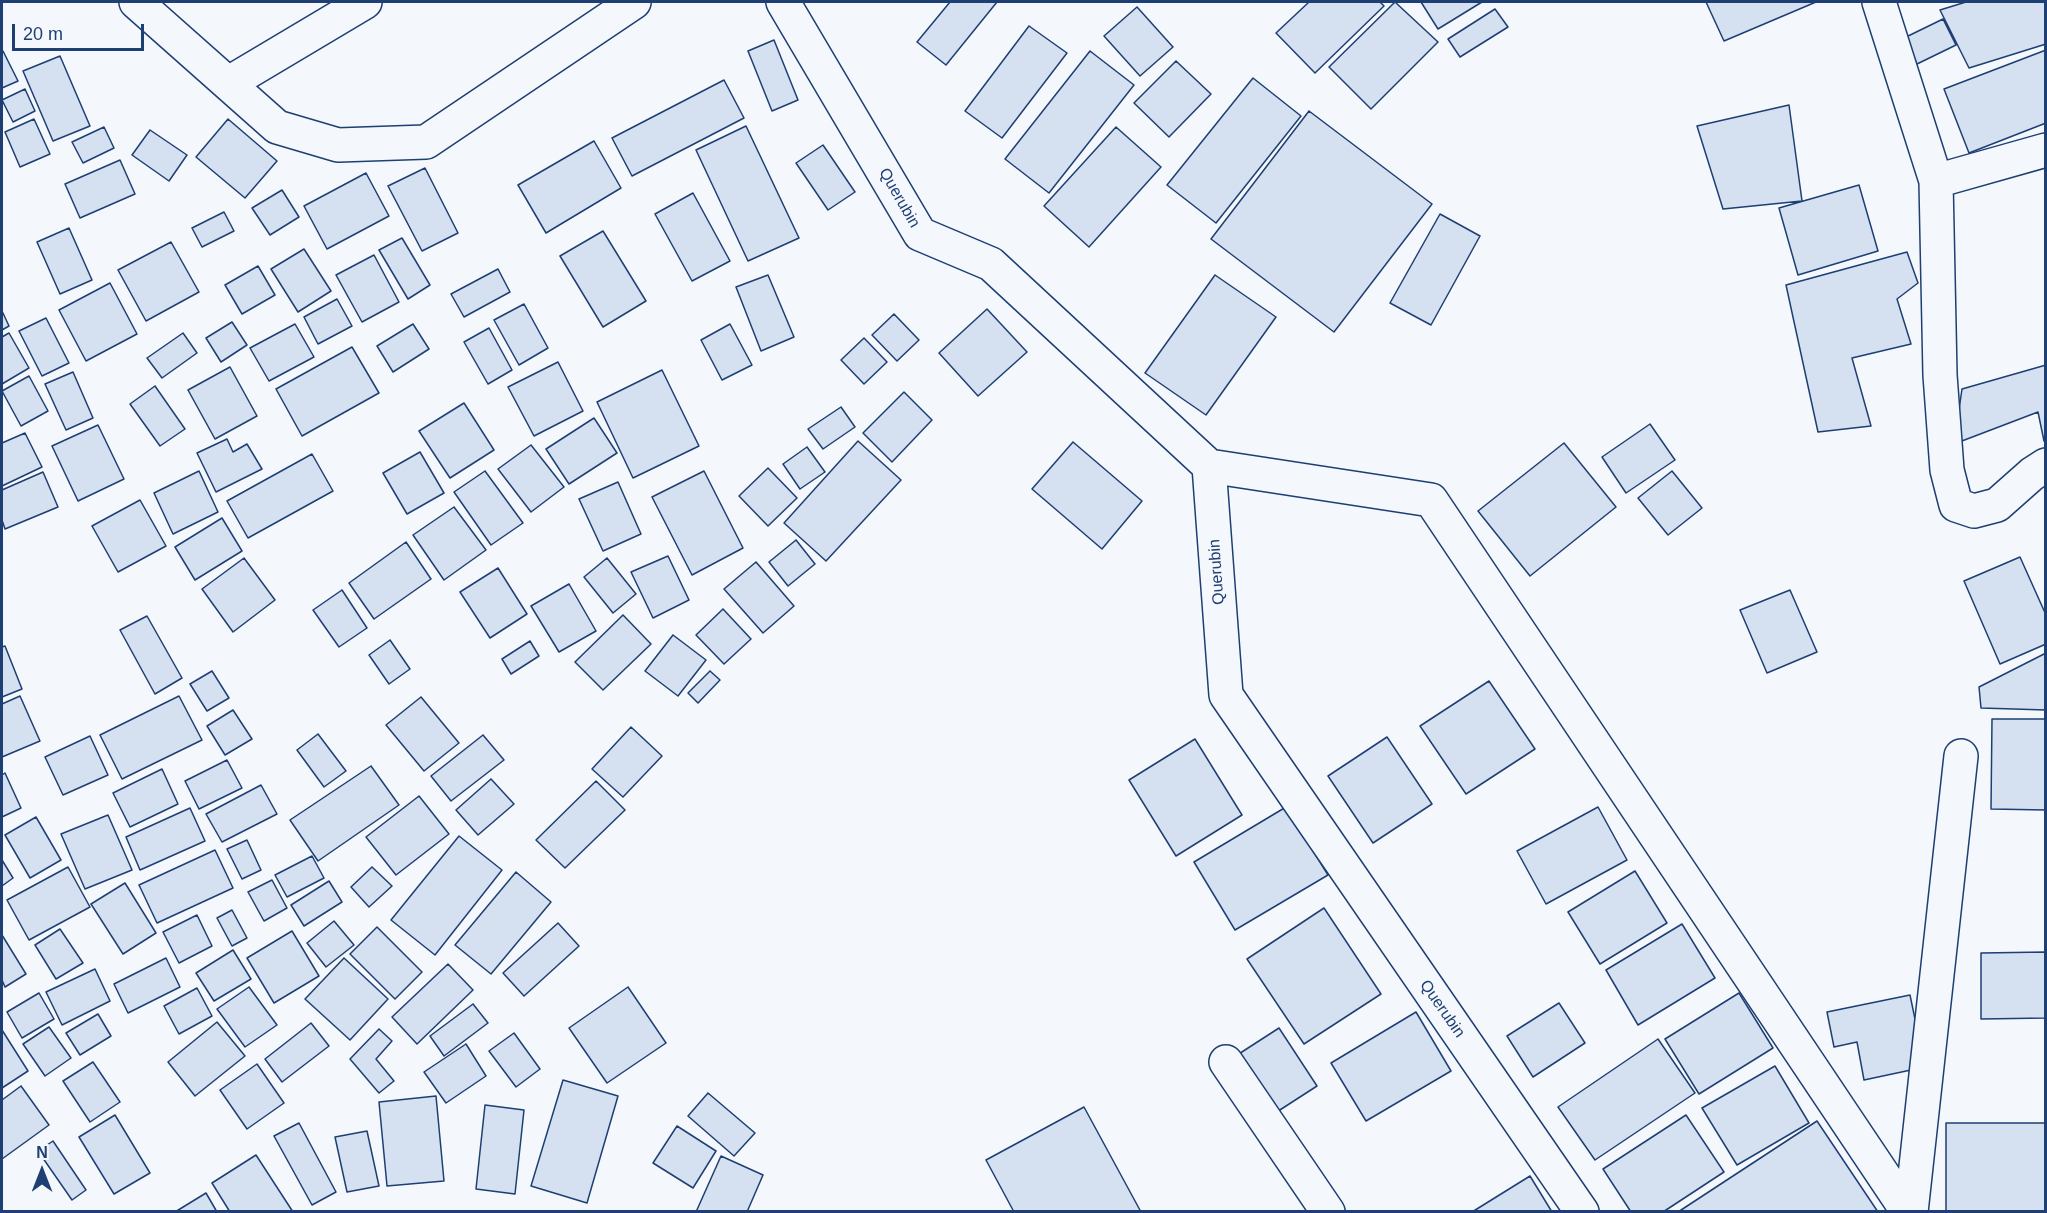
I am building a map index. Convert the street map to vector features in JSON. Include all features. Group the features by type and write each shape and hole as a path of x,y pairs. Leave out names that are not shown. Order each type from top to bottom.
{"street":[{"path":"136,2 277,127 338,145 426,142 634,2"},
{"path":"229,84 365,2"},
{"name":"Querubin","path":"783,2 920,234 991,264 1209,466 1226,695 1582,1212"},
{"path":"1880,2 1936,181 1940,375 1947,470 1956,505 1974,511 1997,505 2032,474 2046,465"},
{"path":"1936,181 2046,150"},
{"path":"1209,466 1431,500 1910,1212"},
{"path":"1910,1212 1961,756"},
{"path":"1226,1062 1328,1212"}],"building":[{"path":"950,2 997,2 946,65 917,42"},
{"path":"1309,2 1380,2 1384,6 1315,73 1276,33"},
{"path":"1395,2 1438,42 1371,109 1329,67"},
{"path":"1421,2 1482,2 1438,29"},
{"path":"1706,2 1816,2 1724,41"},
{"path":"1966,2 2046,2 2046,44 1969,68 1940,10"},
{"path":"1137,7 1173,47 1140,76 1104,36"},
{"path":"1495,9 1508,27 1460,57 1448,39"},
{"path":"1943,19 1956,45 1917,64 1904,38"},
{"path":"1029,26 1067,53 1002,138 965,111"},
{"path":"774,40 798,100 772,111 748,51"},
{"path":"2046,50 2046,123 1969,153 1944,89"},
{"path":"2,51 18,81 2,88"},
{"path":"1090,51 1134,85 1049,193 1005,159"},
{"path":"60,56 90,126 53,141 23,71"},
{"path":"1176,61 1211,94 1169,137 1134,103"},
{"path":"1253,78 1301,116 1216,223 1167,185"},
{"path":"724,80 744,118 632,176 612,138"},
{"path":"25,89 35,111 13,122 2,100"},
{"path":"1789,105 1802,201 1723,209 1697,126"},
{"path":"1309,111 1432,204 1334,332 1211,239"},
{"path":"34,119 50,154 20,167 5,132"},
{"path":"228,119 277,161 245,198 196,157"},
{"path":"746,126 799,238 748,261 696,150"},
{"path":"104,127 114,148 83,163 72,142"},
{"path":"1116,127 1161,167 1089,247 1044,206"},
{"path":"150,130 187,155 169,181 132,155"},
{"path":"594,141 621,188 546,233 518,185"},
{"path":"823,145 855,192 828,210 796,163"},
{"path":"120,160 135,194 80,218 65,184"},
{"path":"425,168 458,233 422,251 388,186"},
{"path":"366,173 389,216 327,249 304,206"},
{"path":"1859,185 1878,251 1798,275 1779,208"},
{"path":"282,190 299,217 270,235 252,208"},
{"path":"693,193 730,261 692,281 655,214"},
{"path":"224,212 234,231 202,247 192,228"},
{"path":"1440,214 1480,236 1431,325 1390,303"},
{"path":"69,228 92,280 60,294 37,242"},
{"path":"603,231 646,301 603,327 560,256"},
{"path":"402,238 430,285 408,299 379,250"},
{"path":"171,242 199,292 146,321 118,270"},
{"path":"304,249 331,291 298,312 271,269"},
{"path":"1907,252 1918,283 1897,299 1911,344 1852,358 1871,426 1818,432 1786,285"},
{"path":"374,255 399,302 362,322 336,275"},
{"path":"258,266 275,295 242,314 225,285"},
{"path":"498,269 510,292 464,317 451,294"},
{"path":"768,275 794,337 761,351 736,287"},
{"path":"1215,275 1276,317 1206,415 1145,373"},
{"path":"110,283 137,334 86,361 59,310"},
{"path":"337,299 352,326 318,344 304,317"},
{"path":"524,304 548,348 519,365 494,320"},
{"path":"987,309 1027,352 978,396 939,353"},
{"path":"2,311 9,326 2,330"},
{"path":"894,314 919,340 897,361 872,335"},
{"path":"46,318 69,363 42,376 19,331"},
{"path":"232,322 247,345 221,362 206,338"},
{"path":"295,324 314,357 269,381 250,348"},
{"path":"413,324 429,349 393,372 377,346"},
{"path":"730,324 752,365 722,380 701,340"},
{"path":"489,328 512,370 488,384 464,342"},
{"path":"9,333 29,368 2,384 2,337"},
{"path":"183,333 197,353 162,378 147,358"},
{"path":"864,338 887,362 864,384 841,360"},
{"path":"352,347 379,393 302,436 276,389"},
{"path":"558,362 583,411 534,436 508,387"},
{"path":"2046,365 2046,441 2044,441 2038,412 1954,444 1962,389"},
{"path":"230,367 257,416 215,439 188,390"},
{"path":"662,370 699,446 633,478 597,402"},
{"path":"73,372 93,418 66,430 45,384"},
{"path":"29,376 48,411 21,426 2,391"},
{"path":"155,386 185,429 160,446 130,404"},
{"path":"904,392 932,420 892,462 863,433"},
{"path":"464,403 494,450 450,478 419,431"},
{"path":"841,407 855,427 823,449 808,429"},
{"path":"594,418 617,453 569,484 546,449"},
{"path":"1650,424 1675,460 1626,493 1602,457"},
{"path":"98,425 124,479 78,501 52,446"},
{"path":"25,433 42,467 2,486 2,443"},
{"path":"227,439 233,452 247,444 262,469 216,492 197,453"},
{"path":"858,441 901,480 826,561 784,523"},
{"path":"1073,442 1142,501 1102,549 1032,489"},
{"path":"1564,443 1616,507 1530,576 1478,511"},
{"path":"531,445 564,487 531,512 498,469"},
{"path":"807,447 825,472 800,489 783,464"},
{"path":"420,452 444,493 407,514 383,473"},
{"path":"312,454 333,491 248,538 227,501"},
{"path":"768,468 797,498 768,526 739,496"},
{"path":"199,471 218,512 173,534 154,493"},
{"path":"485,471 523,523 491,545 454,492"},
{"path":"704,471 743,548 692,575 652,497"},
{"path":"1672,471 1702,508 1668,535 1638,498"},
{"path":"43,472 58,507 5,529 2,520 2,490"},
{"path":"618,482 641,534 603,551 579,499"},
{"path":"140,500 166,546 118,572 92,526"},
{"path":"454,507 486,550 444,580 413,535"},
{"path":"222,518 242,551 195,580 175,547"},
{"path":"796,540 815,564 788,586 769,562"},
{"path":"406,542 431,579 374,619 349,583"},
{"path":"668,556 689,600 653,618 631,572"},
{"path":"2020,557 2046,615 2046,644 2000,664 1964,581"},
{"path":"244,558 275,600 233,632 202,589"},
{"path":"607,558 636,594 613,613 584,577"},
{"path":"756,562 794,606 763,633 724,589"},
{"path":"498,568 527,614 490,638 460,592"},
{"path":"569,584 596,631 559,652 531,606"},
{"path":"342,590 367,628 339,647 313,610"},
{"path":"1790,590 1817,652 1767,673 1740,610"},
{"path":"723,609 751,639 724,664 696,635"},
{"path":"623,615 651,644 603,690 575,662"},
{"path":"147,616 182,678 155,694 120,630"},
{"path":"673,635 706,660 678,696 645,671"},
{"path":"390,640 410,669 389,684 369,655"},
{"path":"530,641 539,656 511,674 502,659"},
{"path":"5,646 22,689 2,697 2,647"},
{"path":"2046,653 2046,710 1981,708 1979,687"},
{"path":"212,671 229,698 207,711 190,684"},
{"path":"710,671 720,680 698,703 688,693"},
{"path":"1489,681 1535,749 1466,794 1420,726"},
{"path":"20,696 40,741 2,757 2,704"},
{"path":"179,696 202,740 122,779 100,735"},
{"path":"421,697 459,743 424,771 386,725"},
{"path":"233,710 252,739 225,755 207,726"},
{"path":"1992,719 2046,719 2046,810 1991,809"},
{"path":"631,727 662,756 623,797 592,769"},
{"path":"318,734 346,771 324,787 297,750"},
{"path":"483,735 504,760 451,801 431,776"},
{"path":"90,736 108,775 63,795 45,757"},
{"path":"1387,737 1432,804 1373,843 1328,776"},
{"path":"1195,739 1242,815 1176,856 1129,780"},
{"path":"227,760 242,788 199,809 185,781"},
{"path":"371,766 399,805 318,861 290,820"},
{"path":"162,769 178,804 130,827 113,793"},
{"path":"5,773 21,808 2,817 2,775"},
{"path":"491,779 514,804 478,835 456,810"},
{"path":"596,781 625,810 565,868 536,840"},
{"path":"261,785 277,814 222,842 206,814"},
{"path":"419,796 449,834 396,875 366,837"},
{"path":"1286,807 1328,875 1235,930 1194,862"},
{"path":"1598,807 1627,860 1546,904 1517,851"},
{"path":"190,808 205,841 140,870 126,837"},
{"path":"108,815 132,870 85,889 61,834"},
{"path":"36,817 61,860 30,878 5,835"},
{"path":"459,836 502,870 435,955 391,920"},
{"path":"247,840 261,870 242,879 227,849"},
{"path":"215,850 233,888 157,923 139,885"},
{"path":"312,856 324,878 287,897 275,875"},
{"path":"2,860 13,878 2,886"},
{"path":"68,867 90,907 29,940 7,900"},
{"path":"372,867 392,886 369,907 351,887"},
{"path":"1635,871 1667,923 1600,964 1568,912"},
{"path":"516,872 551,902 491,974 455,945"},
{"path":"272,880 287,908 264,921 248,892"},
{"path":"329,881 342,902 304,926 291,905"},
{"path":"125,883 156,933 123,954 91,904"},
{"path":"1324,908 1381,994 1304,1044 1247,959"},
{"path":"232,910 247,938 232,946 217,918"},
{"path":"197,915 212,946 179,963 163,932"},
{"path":"334,921 354,945 326,967 307,943"},
{"path":"558,923 579,946 524,996 503,973"},
{"path":"1682,924 1715,978 1638,1025 1606,970"},
{"path":"377,927 422,972 395,999 350,954"},
{"path":"60,929 83,963 56,979 35,945"},
{"path":"292,931 319,976 274,1003 247,958"},
{"path":"2,935 26,974 5,987 2,980"},
{"path":"233,950 251,979 214,1001 196,973"},
{"path":"2046,952 2046,1018 1981,1019 1981,953"},
{"path":"166,958 180,987 128,1013 114,984"},
{"path":"344,958 388,999 350,1040 305,999"},
{"path":"448,964 473,990 417,1044 392,1017"},
{"path":"95,969 110,1001 62,1025 46,992"},
{"path":"249,987 277,1025 245,1047 217,1009"},
{"path":"628,987 666,1043 607,1083 569,1028"},
{"path":"197,988 212,1016 179,1034 164,1006"},
{"path":"39,993 54,1019 22,1038 7,1012"},
{"path":"1739,993 1773,1048 1699,1094 1665,1039"},
{"path":"1910,995 1925,1067 1864,1080 1857,1042 1834,1047 1827,1012"},
{"path":"1559,1003 1585,1043 1533,1077 1507,1036"},
{"path":"473,1004 488,1023 444,1056 430,1036"},
{"path":"1416,1012 1451,1071 1366,1121 1331,1063"},
{"path":"98,1014 111,1036 80,1055 66,1033"},
{"path":"217,1022 245,1056 195,1096 168,1062"},
{"path":"311,1023 329,1046 282,1082 265,1059"},
{"path":"49,1027 71,1058 45,1076 23,1044"},
{"path":"1279,1028 1317,1086 1269,1117 1231,1059"},
{"path":"379,1029 392,1041 376,1059 394,1081 379,1093 350,1059"},
{"path":"2,1030 28,1071 2,1088"},
{"path":"514,1033 540,1069 516,1087 489,1051"},
{"path":"1658,1039 1695,1093 1595,1160 1558,1107"},
{"path":"466,1044 486,1076 446,1103 424,1072"},
{"path":"93,1062 120,1102 90,1122 63,1081"},
{"path":"257,1064 284,1103 247,1129 220,1090"},
{"path":"1775,1066 1809,1123 1737,1165 1702,1108"},
{"path":"563,1080 618,1096 587,1203 531,1186"},
{"path":"21,1086 49,1125 2,1159 2,1100"},
{"path":"708,1093 755,1133 734,1156 688,1116"},
{"path":"436,1096 444,1181 387,1186 379,1102"},
{"path":"485,1105 524,1110 515,1194 476,1189"},
{"path":"1084,1107 1141,1212 1014,1212 986,1160"},
{"path":"115,1115 150,1173 114,1194 79,1137"},
{"path":"1686,1115 1724,1172 1663,1212 1631,1212 1603,1169"},
{"path":"1817,1121 1878,1212 1678,1212"},
{"path":"299,1123 336,1192 312,1205 274,1136"},
{"path":"1946,1123 2046,1123 2046,1212 1946,1212"},
{"path":"677,1126 716,1151 693,1188 653,1163"},
{"path":"367,1131 379,1186 347,1192 335,1137"},
{"path":"53,1141 86,1190 72,1200 38,1151"},
{"path":"256,1155 293,1212 230,1212 212,1183"},
{"path":"721,1156 763,1175 747,1212 696,1212"},
{"path":"1530,1176 1552,1212 1472,1212"},
{"path":"206,1193 217,1212 175,1212"}]}
